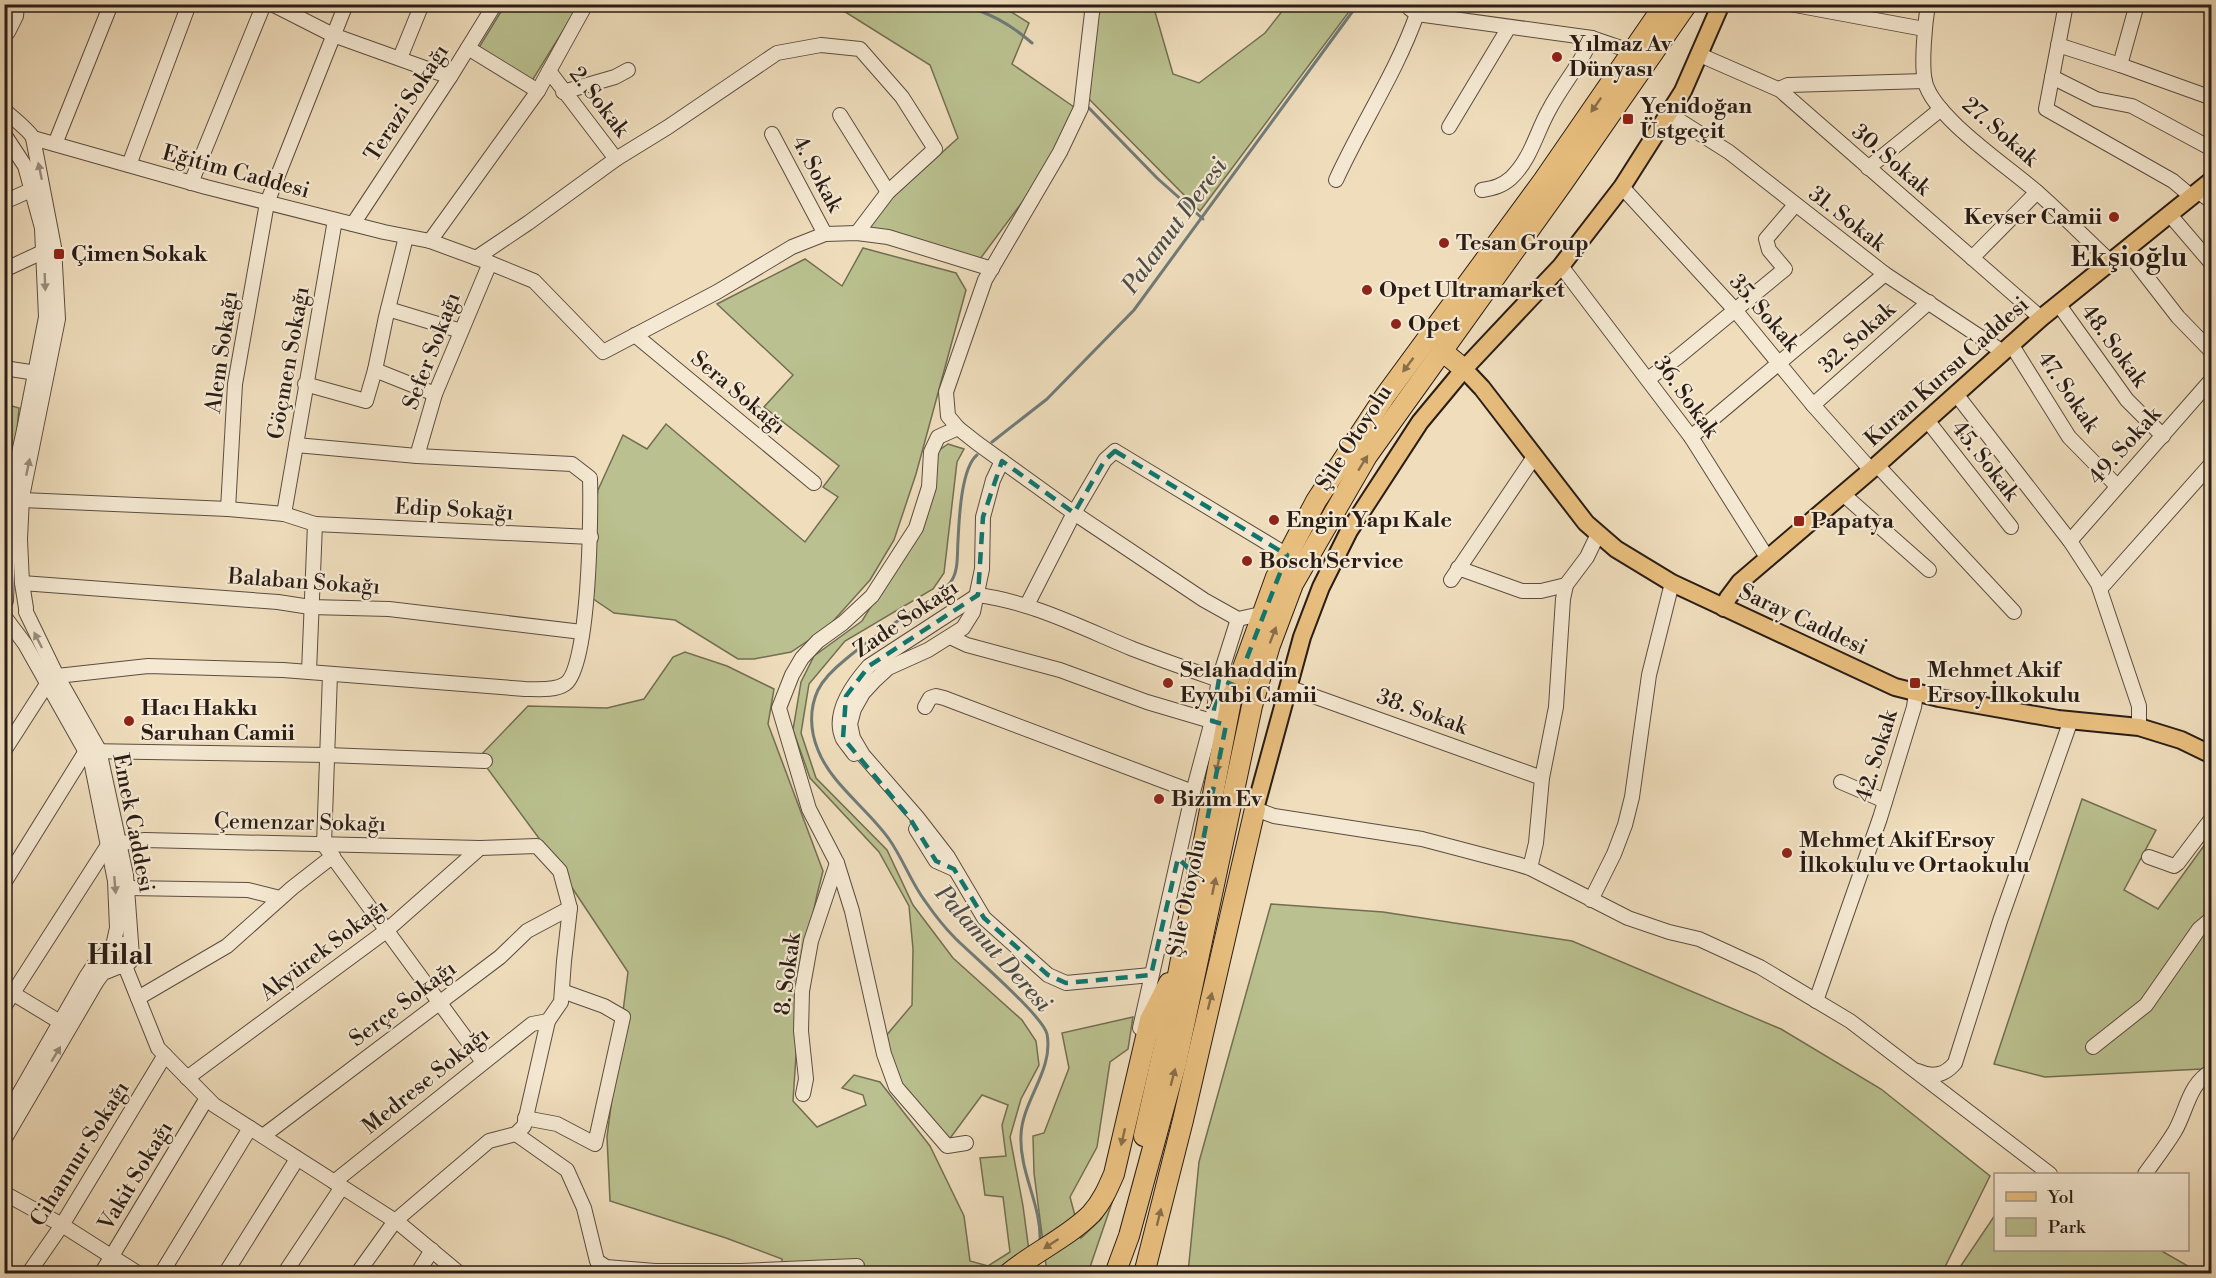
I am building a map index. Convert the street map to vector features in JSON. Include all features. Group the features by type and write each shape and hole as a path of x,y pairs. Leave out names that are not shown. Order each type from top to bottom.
{"highway":[{"name":"Şile Otoyolu","path":"1103,1274 1122,1219 1140,1152 1165,1042 1196,876 1219,723 1231,701 1228,682 1287,555 1316,501 1386,396 1531,199 1665,4"},
{"name":"Şile Otoyolu","path":"1115,1274 1130,1236 1176,1063 1252,706 1270,645 1293,584 1367,456 1619,104 1687,4"},
{"path":"1442,351 1464,369"},
{"path":"1144,1274 1183,1119 1255,809"},
{"path":"1008,1274 1073,1229 1092,1213 1104,1196 1114,1174 1150,1020 1180,962"},
{"path":"1130,1236 1183,1119"}],"main road":[{"path":"1255,809 1302,637 1321,587 1349,531 1420,422 1464,369 1561,266 1622,187 1683,91 1721,4"},
{"name":"Kuran Kursu Caddesi","path":"1724,608 1728,598 1740,582 1844,495 2041,318 2211,180"},
{"name":"Saray Caddesi","path":"1464,369 1482,388 1567,501 1598,534 1616,549 1672,584 1895,687 1916,693 2071,720 2139,727 2181,740 2211,755"}],"street":[{"path":"4,34 8,32 16,16 17,4"},
{"path":"55,144 111,4"},
{"path":"129,165 189,4"},
{"path":"191,183 264,4"},
{"path":"272,4 333,36 450,77"},
{"name":"Alem Sokağı","path":"228,509 235,384 267,203 346,4"},
{"path":"400,58 422,4"},
{"name":"Terazi Sokağı","path":"353,224 495,4"},
{"path":"430,241 538,91 586,4"},
{"path":"1093,4 1081,108 1060,152 985,280 946,392 948,416 958,428 1074,513 1204,600 1238,619 1261,614"},
{"path":"1790,4 1924,29"},
{"name":"27. Sokak","path":"1928,4 1924,29 1925,81 1931,96 1941,109 2037,192 2111,262"},
{"path":"2066,4 2046,109 2211,202"},
{"path":"2120,65 2137,4"},
{"path":"1336,180 1407,42 1412,9 1509,27 1592,38 1633,52"},
{"path":"1449,127 1509,27"},
{"path":"1482,190 1502,186 1514,176 1532,150 1549,110 1592,38"},
{"path":"476,258 616,159 678,121 777,53 821,45 860,49 902,98 935,149 888,192 857,232"},
{"path":"2058,45 2211,98"},
{"path":"468,48 538,91"},
{"name":"30. Sokak","path":"1700,55 1779,89 2041,318"},
{"path":"563,92 615,77 628,70"},
{"name":"2. Sokak","path":"549,71 616,159"},
{"path":"2052,77 2096,99 2132,106 2211,149"},
{"path":"1779,89 1788,85 1925,81"},
{"path":"1868,168 1941,109"},
{"path":"4,110 28,133 49,249 58,318 10,494 5,602 13,598 20,599 26,610 20,621 6,619"},
{"name":"31. Sokak","path":"1669,114 1729,152 1885,274 2007,348"},
{"path":"840,115 888,192"},
{"path":"28,133 13,134 7,142 25,166 49,249"},
{"name":"Eğitim Caddesi","path":"28,133 55,144 191,183 335,220 430,241 490,263 534,281 603,352 636,335"},
{"name":"4. Sokak","path":"772,134 825,234"},
{"name":"35. Sokak","path":"1622,187 1735,310 1813,405 2014,612"},
{"path":"4,202 32,190"},
{"path":"1972,258 2037,192"},
{"path":"1648,378 1678,357 1785,269 1768,250 1766,239 1795,205"},
{"path":"2170,215 2211,264"},
{"name":"Göçmen Sokağı","path":"284,514 335,220"},
{"path":"636,335 717,292 792,247 825,234 857,232 888,237 992,269"},
{"path":"305,384 366,401 406,237"},
{"path":"4,270 49,249"},
{"path":"2126,250 2178,317 2211,352"},
{"name":"Sefer Sokağı","path":"417,456 435,394 490,263"},
{"name":"36. Sokak","path":"1561,266 1691,437 1768,559"},
{"path":"1691,437 1885,274"},
{"name":"32. Sokak","path":"1813,405 1929,302"},
{"name":"48. Sokak","path":"2059,305 2127,400 2163,436"},
{"path":"388,309 461,331"},
{"name":"Sera Sokağı","path":"636,335 814,483"},
{"name":"47. Sokak","path":"2007,348 2069,437 2117,486"},
{"path":"4,368 42,374"},
{"path":"375,370 435,394"},
{"name":"Emek Caddesi","path":"42,374 22,500 20,539 26,610 52,680"},
{"name":"49. Sokak","path":"2070,542 2211,379"},
{"path":"1956,394 2070,542 2100,590 2139,706 2139,727"},
{"name":"45. Sokak","path":"1927,420 2011,527"},
{"path":"958,428 938,437 931,452 929,487 916,528 893,566 872,596 802,658 792,675 779,708 809,809 837,862 852,911 884,1054 896,1087 947,1146 966,1143"},
{"path":"4,751 52,680 148,666 309,672 486,687 552,688 565,684 574,675 582,632 591,537 591,478 572,464 417,456 296,445"},
{"path":"1027,605 1074,513 1105,460 1115,451 1287,555"},
{"path":"1451,580 1534,457"},
{"path":"1002,461 993,480 983,517 982,569 973,612 963,628 928,650 888,668 863,693 854,709 850,724 853,738 863,755 948,857 984,918 1048,975 1066,983 1151,975"},
{"path":"2100,590 2211,462"},
{"path":"1844,495 1929,570"},
{"name":"Edip Sokağı","path":"22,500 228,509 284,514 315,524 591,537"},
{"path":"309,672 315,524"},
{"path":"1530,868 1536,843 1542,778 1556,707 1563,599 1566,585 1587,557 1598,534"},
{"path":"1458,568 1522,591 1541,591 1566,585"},
{"name":"Balaban Sokağı","path":"22,583 278,602 310,607 389,609 582,632"},
{"path":"1591,900 1614,854 1625,825 1632,797 1649,675 1672,584"},
{"name":"Zade Sokağı","path":"954,869 936,861 909,817 854,754 843,738 840,723 846,696 869,666 978,595 1027,605 1135,650 1228,682"},
{"name":"Emek Caddesi","path":"6,619 52,680 92,751 127,888 132,952"},
{"path":"1228,682 1238,619"},
{"path":"950,637 967,645 1060,670 1148,702 1219,723 1193,792 1139,1034"},
{"path":"330,674 324,845 483,1062"},
{"name":"38. Sokak","path":"1288,687 1542,778"},
{"name":"42. Sokak","path":"1816,1001 1885,801 1914,707 1916,693"},
{"path":"925,707 930,698 936,696 944,698 1193,792"},
{"path":"1911,1068 1924,1074 1941,1075 1955,1063 2000,921 2071,720"},
{"path":"4,883 92,751 327,755 485,761"},
{"path":"1841,782 1885,801"},
{"path":"1255,809 1284,818 1422,839 1530,868 1628,918 1699,939 1731,952 1850,1021 2049,1173"},
{"path":"2149,857 2168,866 2174,866 2211,818"},
{"name":"Çemenzar Sokağı","path":"114,844 145,840 480,849 537,846 560,871 570,908"},
{"path":"4,1007 9,991 114,844"},
{"name":"Emek Caddesi","path":"111,948 117,928 114,844"},
{"name":"Akyürek Sokağı","path":"187,1078 386,931 480,849"},
{"path":"138,998 227,945 280,898 333,856"},
{"path":"1178,858 1196,876"},
{"name":"8. Sokak","path":"803,1094 806,1079 801,1030 802,991 811,940 837,862"},
{"path":"127,888 248,890 280,898"},
{"path":"357,1274 395,1221 489,1141 516,1134 524,1126 548,1021 561,1002 570,908"},
{"name":"Serçe Sokağı","path":"262,1136 440,1004 500,957 527,931 570,908"},
{"path":"2093,1047 2146,1005 2199,929 2211,918"},
{"path":"4,1120 94,965 111,948 124,944 132,952 130,962 103,973 97,981 4,1140"},
{"path":"111,948 110,960 122,967 138,998 158,1048 214,1105 395,1221 460,1274"},
{"path":"9,991 60,1022"},
{"path":"525,1118 557,1124 595,1144 623,1017 604,1006 562,991"},
{"name":"Medrese Sokağı","path":"284,1274 338,1184 483,1062 532,1024 548,1021"},
{"name":"Cihannur Sokağı","path":"28,1274 62,1225 165,1055"},
{"path":"2146,1173 2176,1130 2193,1090 2203,1075 2211,1071"},
{"name":"Vakit Sokağı","path":"101,1274 207,1098"},
{"path":"161,1274 250,1128"},
{"path":"516,1134 567,1170 584,1208 596,1267 741,1270 857,1266"},
{"path":"225,1274 297,1159"},
{"path":"4,1193 62,1225 139,1274"},
{"path":"417,1274 432,1250"}],"highlighted area":[{"path":"1115,451 1287,555 1236,686 1219,679 1212,721 1226,725 1196,876 1178,858 1151,975 1066,983 1048,975 984,918 954,869 936,861 909,817 843,738 846,696 869,666 978,595 983,517 1002,461 1074,513 1105,460"}],"green space":[{"path":"505,5 579,5 530,84 478,49"},
{"path":"834,5 1000,5 1029,23 1012,64 1074,107 1066,143 977,263 959,264 863,224 958,138 930,65"},
{"path":"1089,5 1153,5 1173,74 1199,83 1265,33 1287,5 1354,5 1200,211 1086,96"},
{"path":"863,248 956,273 966,290 916,474 894,540 870,580 827,628 791,652 754,659 738,659 675,620 614,613 583,592 598,490 623,435 647,449 666,424 805,542 838,497 823,487 839,466 764,407 793,375 717,304 805,259 842,286"},
{"path":"5,404 19,408 5,568"},
{"path":"948,444 964,449 957,462 944,573 933,589 845,641 809,684 801,733 816,778 887,850 913,905 953,958 1022,1020 1036,1041 1039,1065 1021,1099 1010,1137 1031,1266 1029,1273 782,1273 782,1259 726,1238 610,1201 607,1137 628,972 541,841 479,757 528,706 607,708 644,699 673,657 685,652 727,666 774,689 768,724 823,871 806,957 799,1014 793,1101 817,1127 866,1105 863,1095 842,1088 854,1075 880,1082 930,1146 964,1216 970,1261 988,1266 1010,1252 1003,1197 985,1195 980,1158 1006,1156 1002,1125 1008,1105 982,1095 948,1141 899,1087 885,1037 912,1005 913,949 909,906 879,852 810,778 793,730 801,682 814,656 862,621 926,519 938,451"},
{"path":"2082,799 2156,830 2124,890 2158,909 2211,836 2212,932 2209,934 2212,938 2211,1064 2202,1069 2045,1077 1994,1064"},
{"path":"1271,904 1383,912 1572,941 1781,1029 1881,1089 1990,1176 1942,1273 1188,1273 1199,1162"},
{"path":"1133,1017 1128,1049 1110,1062 1097,1147 1070,1197 1081,1238 1101,1219 1117,1188 1088,1273 1047,1273 1034,1173 1033,1136 1044,1133 1069,1068 1062,1033"},
{"path":"1994,1216 1994,1251 2162,1251 2200,1273 1956,1273"}],"waterway":[{"path":"961,4 998,19 1032,43"},
{"name":"Palamut Deresi","path":"992,442 1047,399 1134,310 1358,4"},
{"path":"1089,108 1157,178 1203,219"},
{"name":"Palamut Deresi","path":"977,455 967,471 964,482 957,563 953,579 936,596 869,641 830,673 815,697 812,728 815,743 824,762 841,785 889,839 920,894 936,916 955,938 1021,1000 1043,1025 1047,1034 1046,1060 1026,1110 1021,1135 1023,1162 1038,1215 1040,1242"},
{"name":"Palamut Deresi","path":"1034,1274 1036,1264"}],"place":[{"name":"Yılmaz Av Dünyası","path":"1557,57"},
{"name":"Yenidoğan Üstgeçit","path":"1628,119"},
{"name":"Kevser Camii","path":"2114,217"},
{"name":"Tesan Group","path":"1444,243"},
{"name":"Çimen Sokak","path":"59,254"},
{"name":"Opet Ultramarket","path":"1367,290"},
{"name":"Opet","path":"1396,324"},
{"name":"Engin Yapı Kale","path":"1274,520"},
{"name":"Papatya","path":"1799,521"},
{"name":"Bosch Service","path":"1247,561"},
{"name":"Selahaddin Eyyubi Camii","path":"1168,683"},
{"name":"Mehmet Akif Ersoy İlkokulu","path":"1915,683"},
{"name":"Hacı Hakkı Saruhan Camii","path":"129,721"},
{"name":"Bizim Ev","path":"1159,799"},
{"name":"Mehmet Akif Ersoy İlkokulu ve Ortaokulu","path":"1787,853"}],"district":[{"name":"Ekşioğlu","path":"2129,257"},
{"name":"Hilal","path":"120,955"}]}
